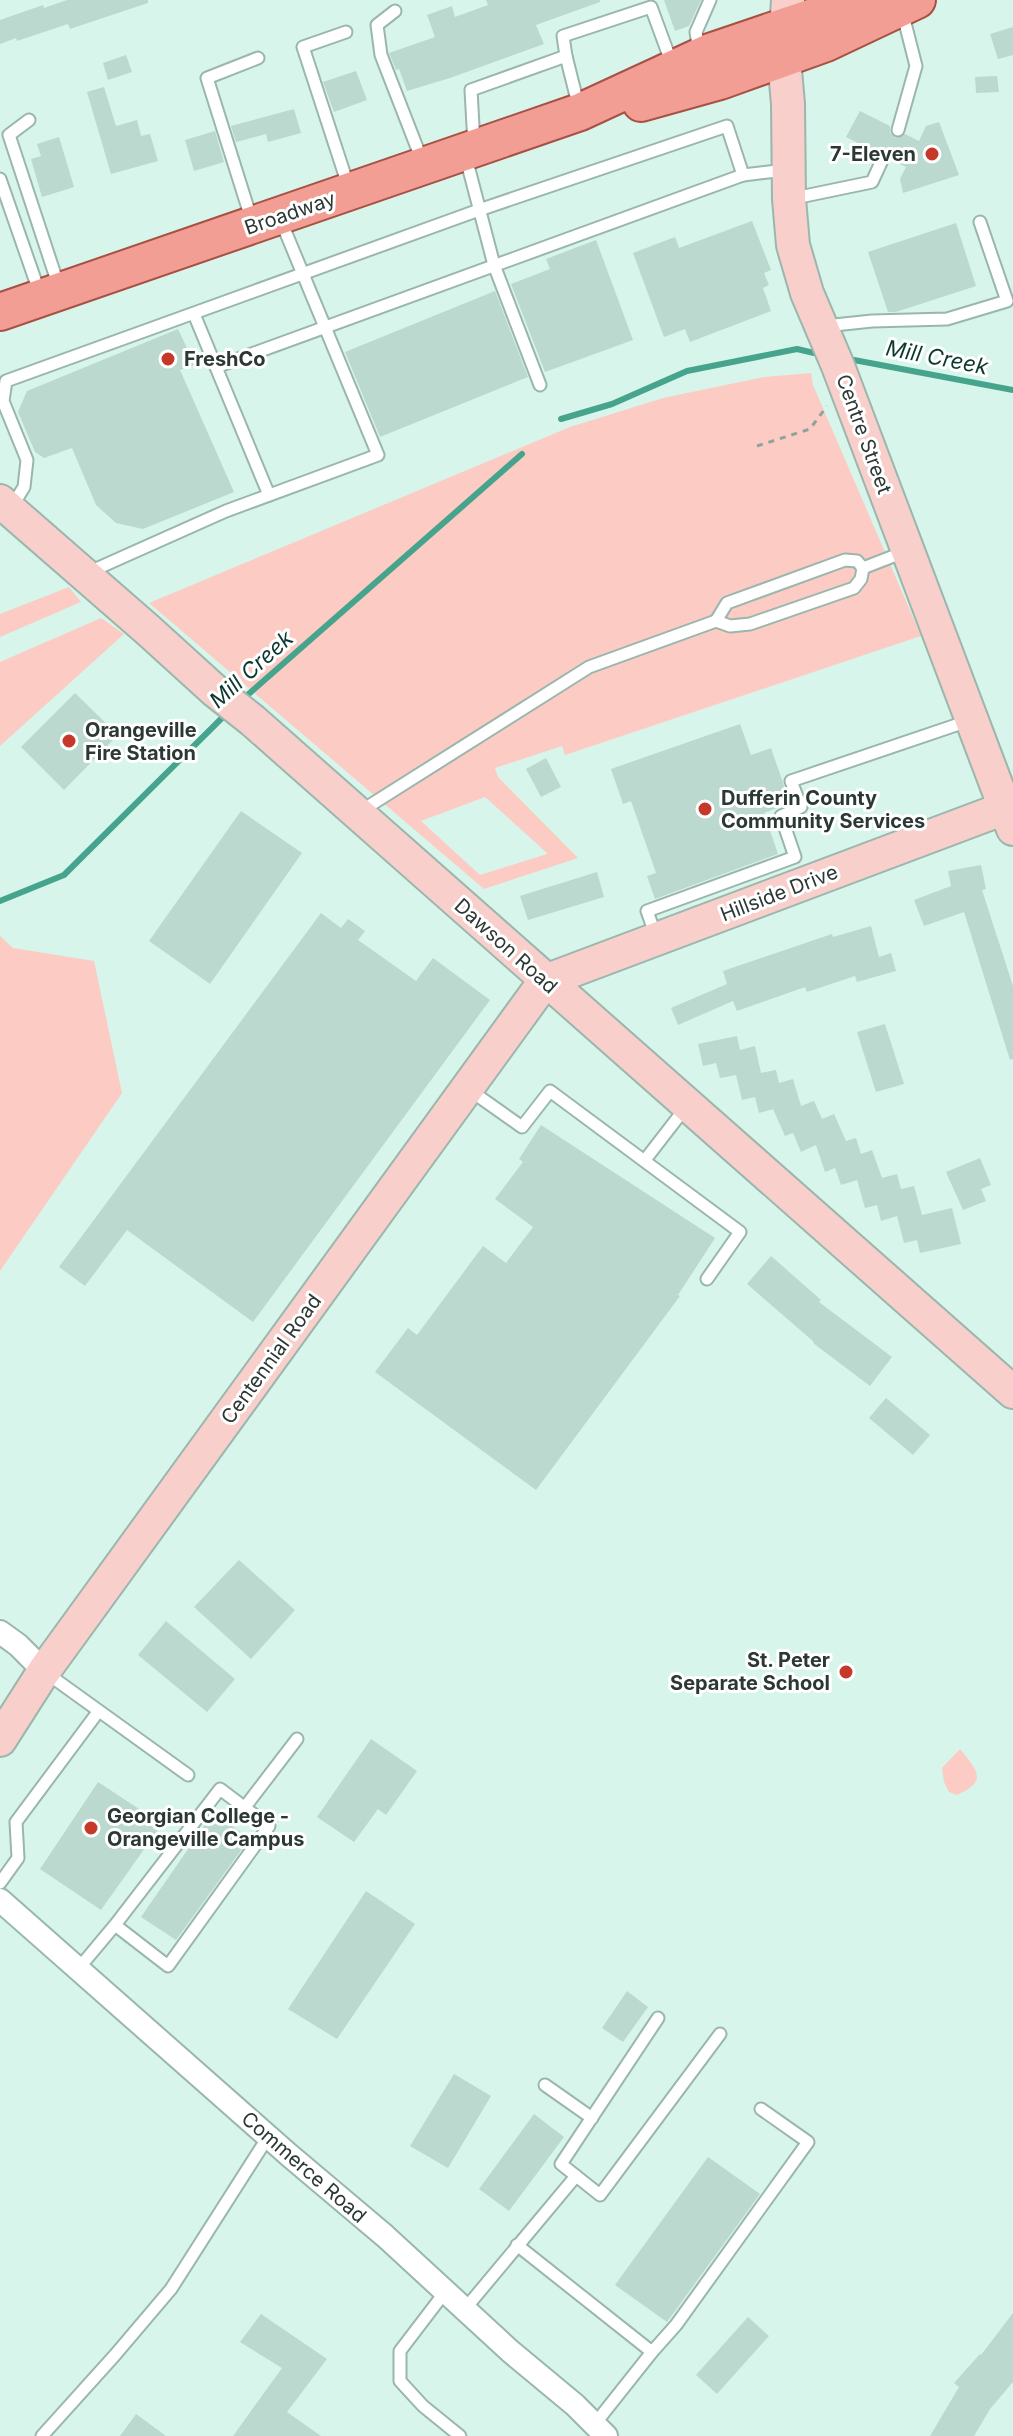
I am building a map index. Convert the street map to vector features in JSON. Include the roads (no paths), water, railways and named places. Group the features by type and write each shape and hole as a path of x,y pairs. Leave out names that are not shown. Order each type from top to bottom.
{"main road":[{"name":"Broadway","path":"0,312 470,152 580,112 687,62 786,28 855,31 897,3"},
{"name":"Broadway","path":"580,112 635,105 720,81 786,28"}],"street":[{"name":"Centre Street","path":"786,28 793,245 807,293 1010,814"},
{"name":"Dawson Road","path":"5,505 1013,1392"},
{"name":"Hillside Drive","path":"545,981 1010,814"},
{"name":"Centennial Road","path":"0,1740 44,1671 545,981"},
{"path":"0,1632 44,1671"},
{"name":"Commerce Road","path":"0,1900 385,2236 600,2430"}],"lane":[{"path":"687,62 710,0"},
{"path":"897,3 916,66 898,130"},
{"path":"580,112 563,36 651,7 687,62"},
{"path":"395,11 377,25 381,55 425,167"},
{"path":"346,32 303,47 351,192"},
{"path":"540,385 494,265 479,210 470,152 471,90 566,56"},
{"path":"82,574 226,511 378,455 303,275 267,221 207,78 258,58"},
{"path":"29,120 9,135 51,295"},
{"path":"5,505 24,487 27,460 3,401 6,381 479,210 727,126 743,175"},
{"path":"216,367 743,175 789,184 872,182 884,156"},
{"path":"0,179 51,295"},
{"path":"821,326 947,319 1007,301 980,222"},
{"path":"194,314 269,495"},
{"path":"863,568 907,551"},
{"path":"357,814 589,667 716,621 727,603 845,560 857,561 863,568"},
{"path":"716,621 730,626 750,624 854,588 861,579 863,568"},
{"path":"656,939 647,911 795,857 781,816 801,807 791,781 972,720"},
{"path":"467,1088 522,1127 550,1091 740,1232 707,1279"},
{"path":"645,1160 687,1106"},
{"path":"44,1671 188,1775"},
{"path":"0,1883 18,1858 16,1822 98,1712"},
{"path":"245,1807 297,1739"},
{"path":"79,1968 220,1789 269,1826 168,1966 115,1925"},
{"path":"658,2018 561,2164 600,2195 720,2034"},
{"path":"545,2085 592,2118"},
{"path":"600,2430 652,2352 676,2325 808,2142 761,2109"},
{"path":"42,2436 171,2289 268,2137"},
{"path":"465,2309 576,2176"},
{"path":"517,2245 652,2352"},
{"path":"445,2292 400,2351 400,2381 423,2406 460,2436"}],"waterway":[{"name":"Mill Creek","path":"561,419 612,404 687,371 797,349 814,353"},
{"name":"Mill Creek","path":"854,360 1013,390"},
{"name":"Mill Creek","path":"243,699 522,454"},
{"name":"Mill Creek","path":"0,901 64,875 228,712"}],"place":[{"name":"7-Eleven","path":"932,154"},
{"name":"FreshCo","path":"168,359"},
{"name":"Orangeville Fire Station","path":"69,741"},
{"name":"Dufferin County Community Services","path":"705,809"},
{"name":"St. Peter Separate School","path":"846,1672"},
{"name":"Georgian College - Orangeville Campus","path":"91,1828"}]}
